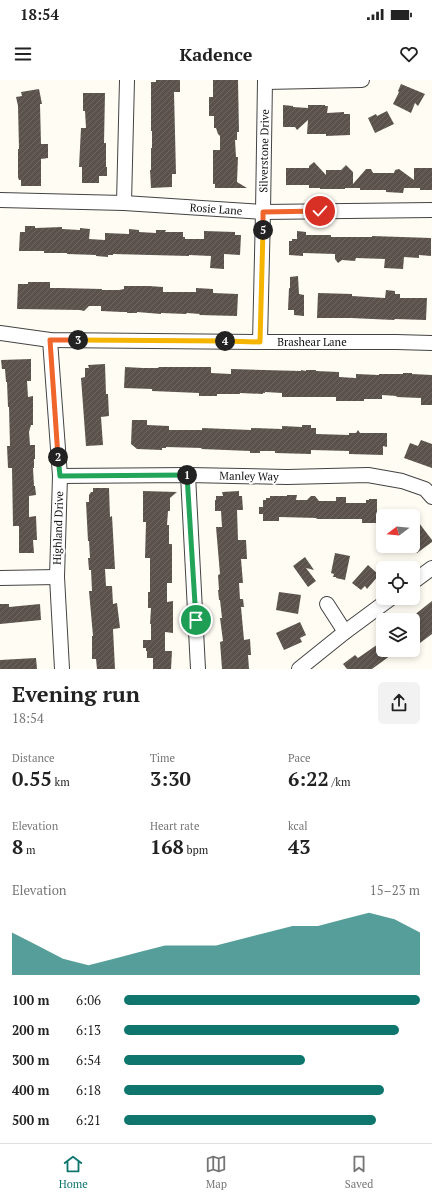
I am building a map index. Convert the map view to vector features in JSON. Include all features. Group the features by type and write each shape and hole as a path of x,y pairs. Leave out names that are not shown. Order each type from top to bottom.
{"street":[{"path":"124,203 126,80"},
{"path":"265,81 362,80"},
{"name":"Silverstone Drive","path":"260,342 265,81"},
{"name":"Rosie Lane","path":"0,200 124,203 263,212 432,210"},
{"name":"Brashear Lane","path":"0,333 50,340 432,343"},
{"name":"Highland Drive","path":"50,340 60,476 57,577 62,669"},
{"path":"188,475 198,669"},
{"name":"Manley Way","path":"60,476 188,475 287,477 368,475 402,481 425,489 432,497"},
{"path":"420,577 432,568"},
{"path":"0,578 57,577"},
{"path":"327,604 345,632"},
{"path":"299,669 382,605"}],"building":[{"path":"156,80 180,80 180,92 174,92 176,174 172,174 172,187 151,188 151,82 156,82"},
{"path":"213,80 238,80 239,132 237,132 237,140 235,140 236,157 238,157 237,182 247,188 215,188 215,184 213,184 213,150 220,150 220,136 216,128 214,128 214,116 209,116 209,97 213,97"},
{"path":"401,84 425,94 418,106 415,103 411,113 393,104"},
{"path":"39,89 42,104 40,104 41,144 48,144 48,158 41,159 41,186 21,186 21,180 19,180 18,177 18,106 16,97 22,96 21,92"},
{"path":"83,93 105,93 104,143 106,143 107,176 99,176 99,183 82,183 82,167 79,167 81,128 86,128 85,111 83,111"},
{"path":"283,105 308,108 308,105 325,105 328,106 327,113 344,112 344,114 350,114 350,135 326,136 326,134 307,134 308,120 297,130 295,127 283,127"},
{"path":"387,111 394,124 375,133 368,118 376,114 377,116"},
{"path":"314,162 326,175 326,170 341,170 346,165 353,172 353,184 366,169 371,169 373,173 394,173 395,170 399,169 414,180 414,168 432,168 432,190 404,188 403,193 386,192 386,190 360,190 360,188 320,189 309,188 309,185 286,185 286,168 309,168 309,166"},
{"path":"25,226 35,226 35,228 62,227 62,229 90,229 89,239 105,240 105,233 129,234 129,229 139,230 139,232 156,233 156,230 166,230 165,232 183,232 183,237 185,237 185,239 204,239 204,231 235,232 235,235 241,235 240,255 224,254 224,269 210,268 211,256 113,254 108,255 108,257 67,253 44,253 44,251 19,251 20,232 25,232"},
{"path":"297,231 306,232 306,235 331,235 331,237 372,236 431,238 431,256 419,255 419,258 404,257 403,269 384,268 385,259 356,258 355,261 342,260 338,263 335,259 335,254 303,253 303,256 289,255 289,241 292,241 292,239 297,239"},
{"path":"298,276 299,294 304,295 304,316 294,315 294,310 288,310 290,277"},
{"path":"28,282 50,282 50,288 102,290 119,290 124,289 124,286 163,287 163,292 196,292 196,288 213,289 213,293 238,294 237,316 199,315 200,314 187,313 127,313 101,311 101,306 89,306 84,311 17,309 18,284 28,284"},
{"path":"386,290 395,291 395,294 400,294 400,298 427,298 426,320 317,318 318,293 352,294 352,296 385,298"},
{"path":"31,359 31,381 27,381 28,397 33,396 33,425 31,425 29,432 30,445 35,445 35,459 33,468 36,495 29,496 29,517 36,516 37,540 33,540 34,553 19,553 19,526 13,526 12,468 8,468 7,446 10,446 7,382 5,369 2,369 1,360"},
{"path":"105,364 106,394 108,394 109,416 101,417 103,445 86,446 81,378 85,377 85,368 89,368 88,365"},
{"path":"125,367 211,367 211,373 231,374 231,369 316,370 339,372 339,377 356,378 356,374 379,375 412,373 432,375 432,405 421,405 421,398 382,395 382,399 364,399 364,401 336,401 336,397 282,397 282,393 265,392 263,394 240,393 217,394 217,396 199,396 199,393 124,388"},
{"path":"132,420 147,420 147,425 169,426 169,430 202,430 202,428 251,430 251,428 282,429 282,426 302,427 302,425 311,425 311,428 316,428 316,434 349,435 349,433 356,433 358,430 360,433 387,433 387,447 383,446 383,455 349,454 349,451 311,450 311,454 275,453 275,451 250,453 250,451 201,449 202,448 166,447 162,448 162,450 137,449 131,444"},
{"path":"421,440 432,444 432,468 404,458 410,443 418,446"},
{"path":"93,488 109,488 115,569 105,569 106,586 112,586 113,604 117,603 120,628 113,629 115,669 97,669 96,659 92,659 93,636 89,591 92,591 91,570 89,570 88,558 90,558 86,502 89,502 89,495 93,492"},
{"path":"143,491 177,492 170,498 170,511 168,511 167,525 169,525 169,544 172,544 172,583 167,583 167,602 173,601 173,633 165,632 165,651 172,651 171,669 153,669 153,658 147,658 146,648 143,648 143,640 151,640 151,608 148,608 148,592 150,592 150,558 145,558 146,522 143,522"},
{"path":"239,491 239,496 242,496 243,510 237,510 238,540 246,540 247,559 241,559 243,583 239,583 240,599 243,599 244,607 241,607 244,640 250,639 251,655 248,655 249,669 222,669 220,642 223,641 220,618 222,618 218,590 218,575 220,574 216,527 222,527 221,511 215,511 215,500 216,496 223,496 222,492"},
{"path":"297,495 296,500 307,500 311,496 315,496 319,501 336,501 336,497 346,497 346,503 366,503 366,500 377,499 376,523 362,523 362,519 279,517 279,521 263,521 263,514 259,514 259,507 263,507 263,500 270,498 270,496"},
{"path":"420,524 432,540 432,542 420,551"},
{"path":"335,553 350,556 345,580 333,577 334,574 331,573"},
{"path":"305,557 314,570 306,568 316,581 308,587 293,566"},
{"path":"368,565 376,572 376,578 367,589 365,586 361,590 352,583"},
{"path":"279,592 301,595 298,614 276,610"},
{"path":"432,601 432,634 420,643 420,613 417,613"},
{"path":"0,604 9,604 9,607 40,604 41,620 0,624"},
{"path":"300,622 306,635 300,638 302,642 284,650 276,633"},
{"path":"376,645 376,657 388,657 372,669 347,669 343,664 355,655 358,658"},
{"path":"36,658 37,669 0,669 0,660"}],"route":[{"path":"196,620 188,475 60,476 50,340 260,342 263,212 320,211"}]}
